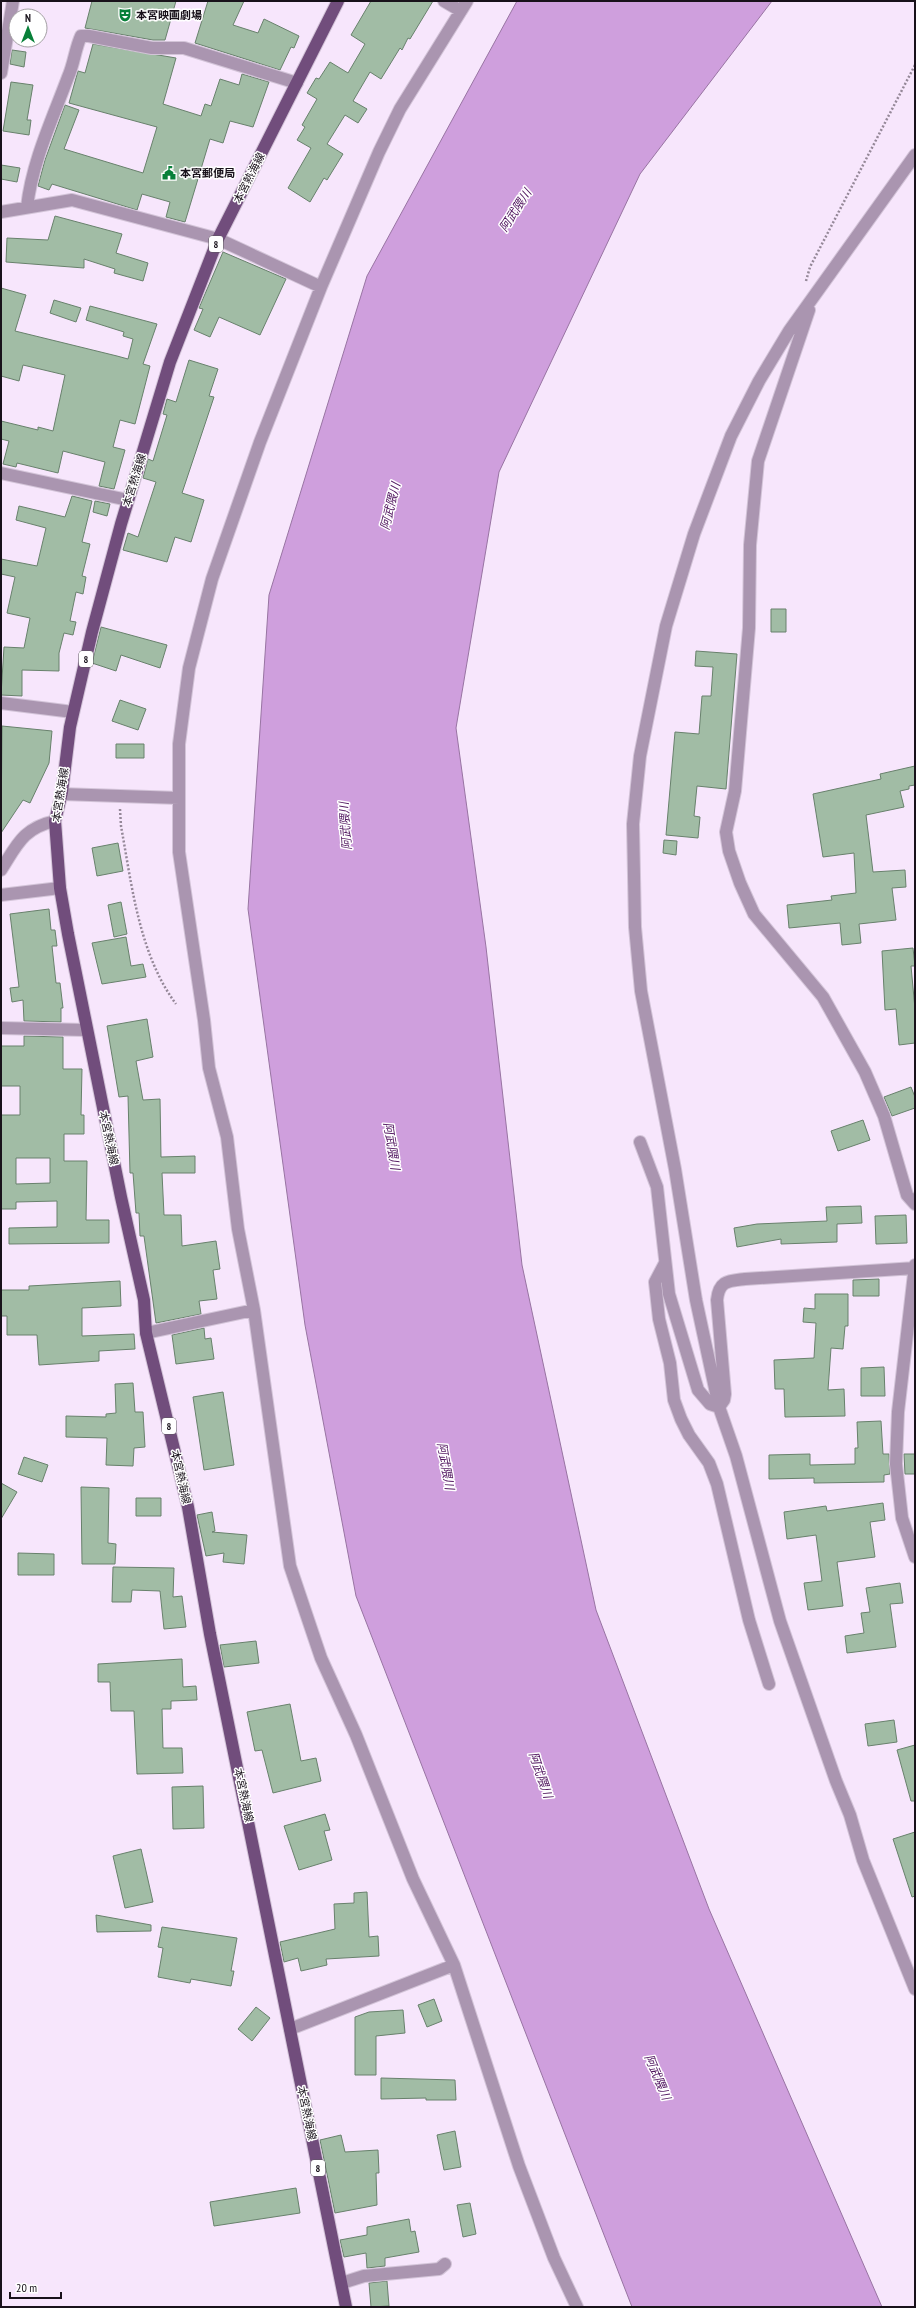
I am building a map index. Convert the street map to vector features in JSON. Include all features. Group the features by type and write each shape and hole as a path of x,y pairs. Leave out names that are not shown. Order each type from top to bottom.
{"main road":[{"name":"本宮熱海線","path":"338,1 218,239 170,362 128,500 92,632 73,712 61,794 55,821 60,888 86,1030 144,1300 146,1333 188,1507 210,1634 346,2307"}],"street":[{"path":"1,74 13,1"},
{"path":"444,1 464,6 400,109 379,152 321,287 260,442 212,579 189,668 179,744 179,852 204,1020 209,1068 227,1137 238,1229 254,1310 290,1566 321,1658 356,1735 413,1879 454,1965 519,2166 554,2258 577,2307"},
{"path":"27,207 30,183 35,166 70,72 81,36 89,36 152,48 184,48 297,83"},
{"path":"915,155 858,232 789,331 759,381 731,436 694,534 666,626 640,756 633,824 635,927 641,992 675,1169 696,1300 719,1407 736,1456 780,1621 836,1781 850,1816 863,1860 915,1989"},
{"path":"1,212 72,200 218,239 321,287"},
{"path":"812,300 758,461 750,545 749,628 735,783 726,832 729,851 740,883 754,914 822,996 865,1072 884,1116 907,1194 915,1204"},
{"path":"1,473 128,500"},
{"path":"1,703 73,712"},
{"path":"61,794 179,798"},
{"path":"1,870 21,837 43,824 55,821"},
{"path":"1,895 60,888"},
{"path":"1,1028 86,1030"},
{"path":"640,1142 657,1187 669,1294 698,1390 710,1404 719,1407"},
{"path":"665,1263 655,1282 658,1319 670,1363 674,1400 683,1424 709,1463 717,1484 750,1620 768,1684"},
{"path":"719,1407 724,1400 724,1382 717,1300 718,1290 724,1283 753,1279 915,1267 898,1412 896,1464 902,1518 915,1557"},
{"path":"146,1333 254,1310"},
{"path":"290,2030 454,1965"},
{"path":"342,2283 364,2276 439,2269 445,2264"}],"path":[{"path":"812,300 804,288 810,267 915,65"},
{"path":"120,796 121,826 142,929 157,974 176,1004"}],"water":[{"name":"阿武隈川","path":"517,1 772,1 640,174 499,472 456,728 486,947 522,1265 596,1610 709,1909 882,2307 632,2307 356,1596 305,1325 248,909 269,595 367,276"}],"building":[{"path":"92,1 176,1 165,40 153,40 85,28"},
{"path":"208,1 244,1 233,25 258,33 264,19 299,36 294,48 291,47 280,70 195,43"},
{"path":"371,1 433,1 410,39 408,38 402,50 400,48 381,79 370,72 353,101 367,109 358,123 345,115 327,144 343,154 327,180 324,178 310,202 288,188 311,148 297,140 305,127 302,125 317,99 307,93 316,78 319,79 330,62 348,73 365,44 351,35"},
{"path":"93,44 176,58 163,104 201,116 205,104 211,106 220,79 239,85 242,74 269,82 253,127 230,121 223,143 210,139 185,222 166,217 170,202 142,194 137,210 52,184 49,190 38,186 45,160 65,105 79,110 64,149 143,173 157,127 69,103 78,71 85,73"},
{"path":"12,50 26,52 24,67 10,64"},
{"path":"11,82 33,85 27,120 31,120 29,135 3,131"},
{"path":"1,165 20,168 17,182 1,179"},
{"path":"55,216 122,234 116,253 148,263 143,281 114,273 115,269 84,259 84,268 6,262 7,238 48,240"},
{"path":"223,252 286,279 260,335 219,317 210,337 194,330 203,309 199,308"},
{"path":"1,288 26,295 15,331 128,359 133,339 123,336 124,332 86,320 90,306 157,324 143,364 150,366 135,424 120,420 113,447 125,450 114,489 99,486 105,462 63,451 58,473 17,463 16,467 3,464 9,441 1,439 1,421 38,430 38,427 53,431 65,375 23,365 19,381 1,376"},
{"path":"54,300 81,308 76,322 50,313"},
{"path":"189,360 218,369 209,396 214,397 182,493 204,500 191,542 175,537 167,562 123,550 128,533 138,537 156,482 143,478 148,459 153,461 167,415 163,414 167,399 176,402"},
{"path":"72,496 92,501 82,542 90,544 82,576 86,577 83,594 76,592 70,621 76,622 73,635 64,633 59,653 59,671 22,670 22,696 1,695 4,647 24,648 30,618 7,613 15,577 1,574 1,559 37,566 46,528 16,520 19,506 65,517"},
{"path":"95,501 110,504 107,516 93,512"},
{"path":"771,609 786,609 786,632 771,632"},
{"path":"101,627 167,645 160,668 121,655 116,671 92,663"},
{"path":"696,651 737,654 726,789 697,786 694,816 700,817 698,838 666,835 675,732 699,734 702,696 711,696 713,667 695,666"},
{"path":"120,700 146,709 138,730 112,721"},
{"path":"2,726 52,731 49,763 30,803 23,800 1,833"},
{"path":"116,744 144,744 144,758 116,758"},
{"path":"915,766 915,785 909,786 909,789 900,791 904,807 866,815 873,872 905,870 906,887 892,888 896,920 859,924 861,943 842,945 840,923 789,928 787,905 832,900 831,896 856,893 854,853 823,857 813,794 881,779 880,774"},
{"path":"664,840 677,841 676,855 663,853"},
{"path":"118,843 123,871 97,876 92,848"},
{"path":"121,902 127,934 114,937 108,905"},
{"path":"49,909 51,930 55,930 57,946 52,946 56,983 60,983 63,1008 61,1008 61,1022 24,1021 23,1000 12,1002 10,988 19,987 10,914"},
{"path":"126,937 131,966 143,964 146,977 102,984 92,943"},
{"path":"913,948 915,966 911,966 915,1009 915,1043 899,1045 896,1009 885,1010 882,951"},
{"path":"147,1019 153,1057 136,1061 143,1100 160,1099 161,1157 195,1156 195,1173 162,1173 164,1215 181,1215 182,1246 216,1241 220,1269 213,1270 217,1299 199,1301 201,1314 156,1323 144,1236 140,1236 139,1213 136,1213 133,1173 130,1173 128,1096 119,1097 107,1026"},
{"path":"24,1036 63,1037 63,1069 82,1069 81,1115 84,1115 84,1134 64,1134 64,1161 87,1161 86,1220 109,1220 109,1243 9,1244 9,1228 57,1227 57,1201 16,1202 16,1209 1,1209 1,1115 20,1115 20,1086 1,1086 1,1046 24,1046","holes":["16,1158 50,1158 50,1183 16,1184"]},
{"path":"911,1087 915,1097 915,1108 892,1116 884,1097"},
{"path":"863,1120 870,1140 838,1151 831,1131"},
{"path":"861,1206 862,1223 837,1224 837,1242 781,1244 781,1239 737,1247 734,1228 757,1224 827,1221 826,1207"},
{"path":"906,1215 907,1243 876,1244 875,1216"},
{"path":"879,1279 879,1296 853,1296 853,1280"},
{"path":"120,1281 121,1306 82,1308 82,1336 134,1334 135,1349 99,1351 99,1361 39,1365 37,1335 7,1335 7,1316 1,1316 1,1290 29,1290 29,1286"},
{"path":"815,1294 848,1294 848,1326 845,1326 843,1349 831,1348 828,1390 844,1389 845,1416 785,1417 784,1389 775,1389 774,1360 814,1358 816,1323 803,1322 804,1308 815,1309"},
{"path":"204,1328 205,1339 211,1338 214,1359 176,1364 172,1335"},
{"path":"884,1367 885,1396 861,1396 861,1368"},
{"path":"133,1383 135,1412 143,1412 145,1447 134,1448 133,1466 106,1465 107,1438 66,1437 66,1416 106,1417 106,1414 116,1413 115,1384"},
{"path":"223,1392 234,1465 204,1470 193,1397"},
{"path":"881,1421 883,1454 889,1454 890,1474 884,1475 884,1482 814,1483 814,1478 769,1479 769,1455 810,1454 810,1465 855,1464 855,1448 858,1448 857,1422"},
{"path":"904,1454 915,1454 915,1474 905,1474"},
{"path":"24,1457 48,1465 42,1482 18,1474"},
{"path":"1,1483 17,1492 1,1519"},
{"path":"81,1487 109,1488 108,1543 116,1544 115,1564 82,1564"},
{"path":"136,1498 161,1498 161,1516 136,1516"},
{"path":"883,1503 885,1520 870,1522 875,1557 837,1562 843,1606 808,1610 804,1583 822,1581 816,1535 787,1539 784,1512 826,1506 827,1511"},
{"path":"212,1512 215,1531 212,1532 247,1535 244,1564 223,1562 224,1553 206,1556 197,1515"},
{"path":"18,1553 54,1554 54,1575 18,1575"},
{"path":"113,1567 174,1568 173,1597 182,1596 186,1627 164,1629 160,1591 132,1590 131,1602 112,1602"},
{"path":"900,1583 903,1603 890,1604 896,1647 847,1653 845,1636 864,1633 861,1613 870,1612 866,1588"},
{"path":"256,1641 259,1663 224,1667 220,1645"},
{"path":"182,1659 183,1687 196,1686 197,1700 171,1701 171,1709 162,1709 163,1748 182,1748 183,1773 137,1774 134,1711 111,1711 110,1682 98,1682 98,1664"},
{"path":"290,1704 301,1761 316,1758 321,1781 273,1793 262,1750 255,1751 247,1712"},
{"path":"894,1720 897,1742 868,1746 865,1724"},
{"path":"915,1745 915,1801 911,1801 897,1750"},
{"path":"203,1786 204,1828 173,1829 172,1787"},
{"path":"325,1814 330,1830 324,1831 332,1860 299,1870 284,1826"},
{"path":"915,1832 915,1896 912,1897 893,1839"},
{"path":"141,1849 153,1902 125,1908 113,1856"},
{"path":"367,1892 369,1937 378,1936 379,1956 326,1959 327,1965 301,1971 298,1958 284,1962 280,1942 335,1929 334,1904 354,1903 354,1893"},
{"path":"96,1915 151,1925 151,1931 97,1932"},
{"path":"162,1927 237,1938 231,1971 234,1971 231,1986 191,1979 190,1983 158,1977 163,1948 158,1947"},
{"path":"434,1999 442,2021 427,2027 418,2005"},
{"path":"256,2007 270,2018 252,2041 238,2029"},
{"path":"403,2010 405,2033 376,2036 376,2075 355,2075 355,2017 369,2012"},
{"path":"381,2078 455,2080 456,2100 426,2100 426,2098 381,2099"},
{"path":"455,2131 461,2167 444,2170 437,2135"},
{"path":"341,2135 345,2152 378,2150 379,2173 376,2173 377,2205 335,2213 320,2140"},
{"path":"296,2188 300,2213 214,2226 210,2202"},
{"path":"470,2203 476,2234 463,2237 457,2205"},
{"path":"409,2219 411,2232 415,2231 419,2252 385,2258 385,2266 367,2268 366,2253 344,2257 340,2240 367,2235 367,2227"},
{"path":"387,2281 389,2306 371,2307 369,2283"}],"place":[{"name":"本宮映画劇場","path":"125,15"},
{"name":"本宮郵便局","path":"169,173"}]}
